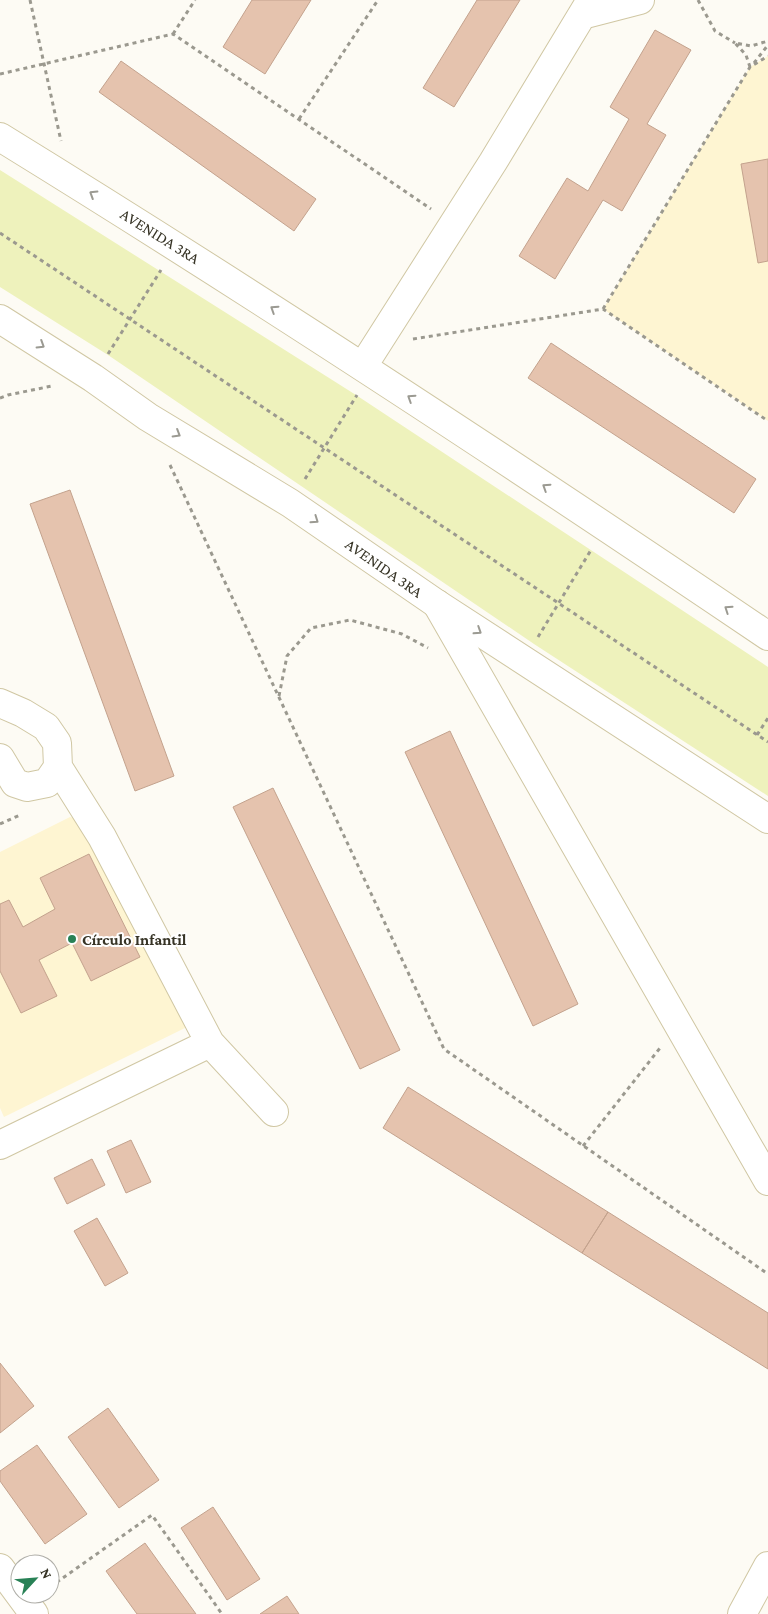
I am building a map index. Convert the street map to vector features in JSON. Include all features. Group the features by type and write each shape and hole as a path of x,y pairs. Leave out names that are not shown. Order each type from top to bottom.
{"street":[{"path":"370,361 587,8 640,0"},
{"name":"AVENIDA 3RA","path":"0,137 176,246 370,361 606,526 768,636"},
{"name":"AVENIDA 3RA","path":"0,319 93,378 148,417 290,503 436,604 768,819"},
{"path":"436,604 678,1025 760,1156 768,1181"},
{"path":"0,702 46,727 57,743 58,768 102,837 210,1043 274,1112"},
{"path":"0,758 14,783 28,787 47,783 58,768"},
{"path":"0,1145 210,1043"},
{"path":"742,1614 768,1566"},
{"path":"0,1568 34,1614"}],"path":[{"path":"30,0 70,180"},
{"path":"0,74 173,34 195,0"},
{"path":"299,119 378,0"},
{"path":"698,0 715,31 735,43 746,55 750,67"},
{"path":"173,34 453,224"},
{"path":"735,43 751,46 768,41"},
{"path":"290,503 324,448 370,361 603,309 750,67 768,45"},
{"path":"750,67 768,56"},
{"path":"0,233 768,742"},
{"path":"0,398 93,378 176,246"},
{"path":"603,309 768,420"},
{"path":"169,462 444,1049 768,1274"},
{"path":"524,661 606,526"},
{"path":"279,697 287,656 311,628 350,620 402,634 435,652"},
{"path":"757,735 768,718"},
{"path":"583,1146 678,1025"},
{"path":"60,1580 152,1515 222,1614"}],"shaded area":[{"path":"768,56 768,421 603,309 750,67"},
{"name":"Círculo Infantil","path":"70,817 79,819 189,1026 4,1117 0,1108 0,852"}],"green space":[{"path":"0,170 356,395 768,667 768,796 534,644 108,355 0,287"}],"building":[{"path":"252,0 311,0 265,74 223,47"},
{"path":"477,0 520,0 454,107 423,88"},
{"path":"655,30 691,50 647,124 666,135 622,211 603,200 555,279 519,256 567,178 588,191 629,119 610,107"},
{"path":"121,61 316,199 294,231 99,92"},
{"path":"768,159 768,261 758,263 741,164"},
{"path":"551,343 756,479 734,513 528,378"},
{"path":"70,490 174,776 135,791 30,504"},
{"path":"450,731 578,1004 533,1026 405,752"},
{"path":"273,788 400,1050 360,1069 233,807"},
{"path":"89,854 140,957 91,981 72,943 39,960 57,996 21,1013 0,971 0,904 9,900 23,927 55,909 40,878"},
{"path":"408,1087 608,1212 582,1253 383,1128"},
{"path":"131,1140 151,1182 126,1193 107,1151"},
{"path":"92,1159 105,1185 67,1204 54,1178"},
{"path":"608,1212 768,1313 768,1369 582,1253"},
{"path":"97,1218 128,1273 105,1286 74,1231"},
{"path":"0,1363 34,1406 0,1433"},
{"path":"108,1408 159,1480 119,1508 68,1437"},
{"path":"37,1445 87,1514 45,1544 0,1481 0,1471"},
{"path":"213,1507 260,1579 227,1600 181,1528"},
{"path":"145,1543 196,1614 137,1614 106,1571"},
{"path":"287,1596 299,1614 260,1614"}],"place":[{"name":"Círculo Infantil","path":"72,939"}]}
